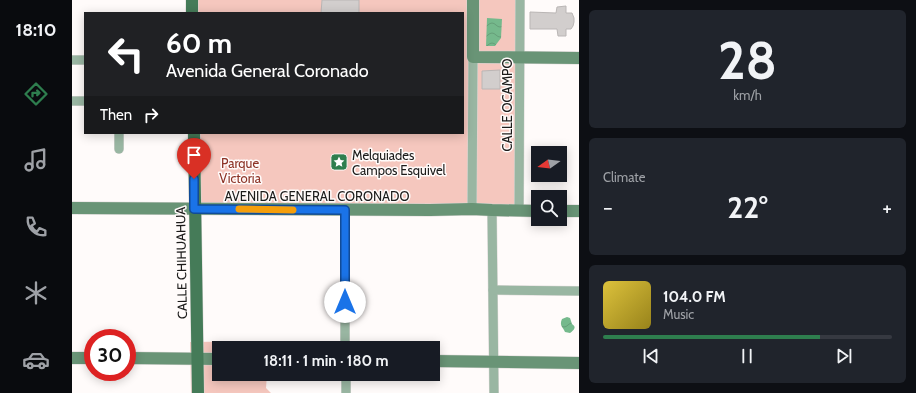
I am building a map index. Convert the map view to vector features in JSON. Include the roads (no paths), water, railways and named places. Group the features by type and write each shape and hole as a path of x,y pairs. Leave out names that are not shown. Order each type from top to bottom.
{"main road":[{"path":"192,0 192,12"},
{"name":"CALLE CHIHUAHUA","path":"194,134 198,393"}],"street":[{"path":"472,208 473,0"},
{"name":"CALLE OCAMPO","path":"519,210 520,0"},
{"path":"473,57 579,58"},
{"path":"72,60 84,60"},
{"path":"72,102 84,101"},
{"path":"119,134 119,149"},
{"name":"AVENIDA GENERAL CORONADO","path":"72,208 430,210 472,208 492,210 531,210"},
{"path":"345,210 346,341"},
{"path":"492,210 494,393"},
{"path":"567,211 579,211"},
{"path":"493,290 578,291"},
{"path":"72,358 84,358"},
{"path":"136,358 212,358"},
{"path":"440,361 579,363"},
{"path":"346,381 346,393"}],"water":[{"path":"487,18 502,19 501,38 495,46 486,46"},
{"path":"567,317 570,318 575,327 570,333 565,332 561,325 562,319"}],"place":[{"name":"Melquiades Campos Esquivel","path":"339,162"}],"park label":[{"name":"Parque Victoria","path":"240,170"}]}
